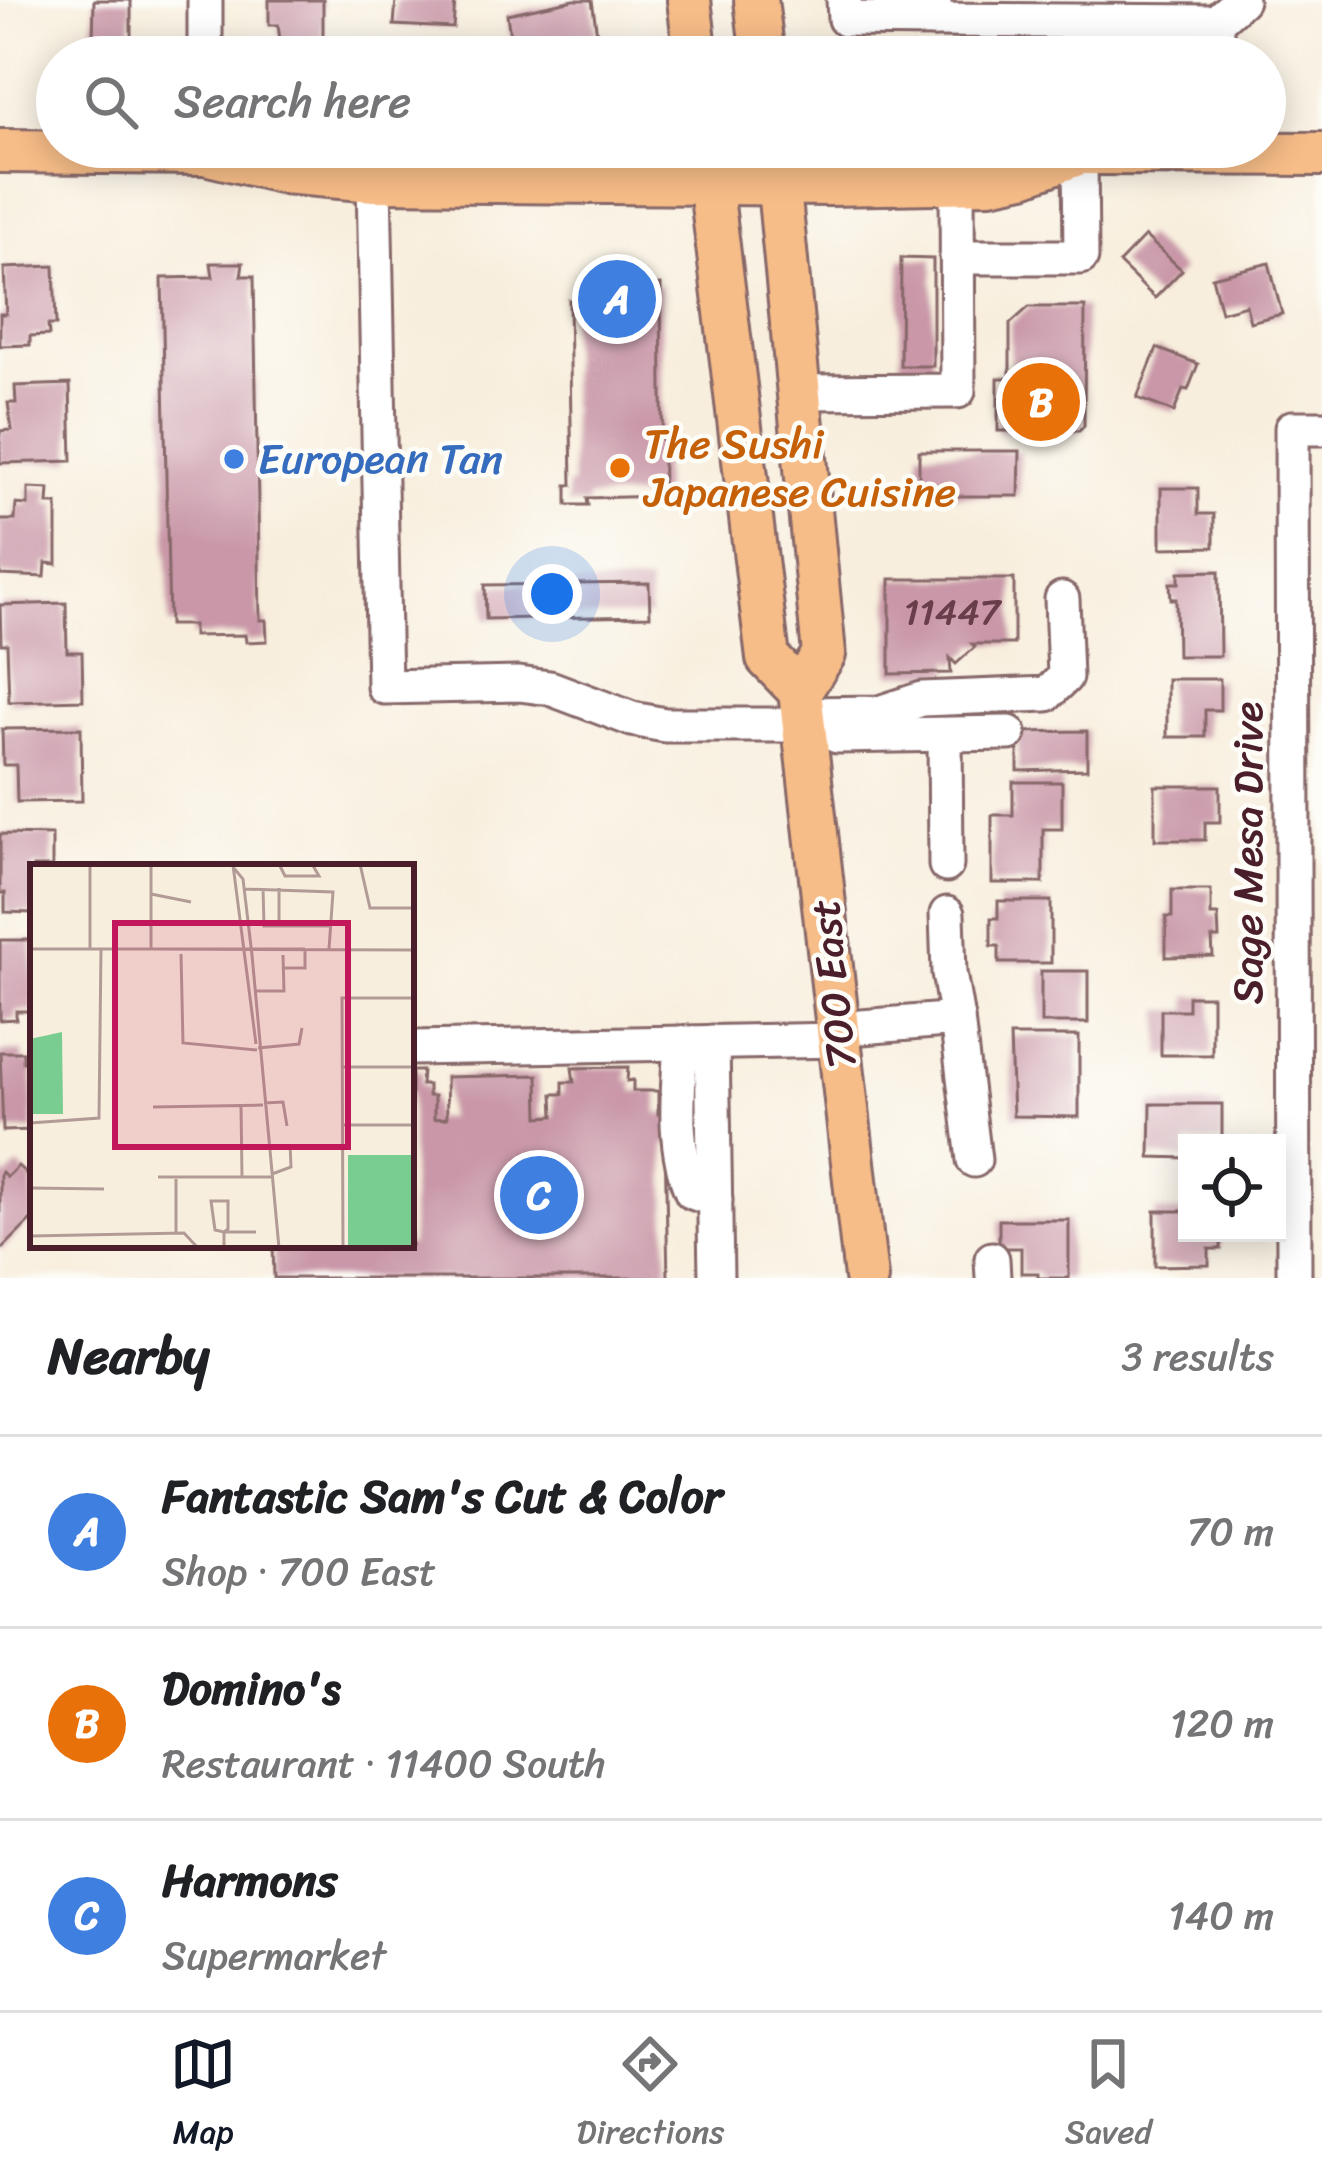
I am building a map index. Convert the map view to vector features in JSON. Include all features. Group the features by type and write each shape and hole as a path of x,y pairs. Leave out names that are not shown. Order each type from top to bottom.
{"main road":[{"path":"689,0 693,36"},
{"path":"756,0 761,36"},
{"path":"0,151 36,151"},
{"path":"1286,153 1322,154"},
{"path":"271,168 374,180 641,168"},
{"name":"700 East","path":"708,168 768,658 803,716 866,1278"},
{"name":"700 East","path":"777,168 824,654 803,716"},
{"path":"805,168 957,184 1034,168"}],"street":[{"path":"205,0 205,36"},
{"path":"844,0 845,20 934,10 1229,11"},
{"path":"957,257 1081,257 1071,168"},
{"path":"374,180 384,686 519,684 550,688 617,714 665,725 880,713 922,699 1047,694 1065,677 1062,599"},
{"path":"799,392 958,392 957,184"},
{"name":"Sage Mesa Drive","path":"1294,1278 1308,1154 1307,428"},
{"path":"803,716 945,735 1009,733"},
{"path":"945,735 946,865"},
{"path":"947,914 949,973 974,1160"},
{"path":"414,1048 697,1043 839,1034 957,1019"},
{"path":"697,1043 715,1200 716,1278"}],"building":[{"path":"94,0 131,0 131,36 93,36"},
{"path":"269,0 323,0 323,36 280,36 278,25 269,25"},
{"path":"396,0 455,0 453,28 394,25"},
{"path":"592,0 597,36 510,36 507,14"},
{"path":"1145,236 1182,270 1155,298 1119,263"},
{"path":"901,258 933,259 933,366 900,366"},
{"path":"211,263 243,263 241,276 254,276 260,620 266,620 267,641 246,642 245,635 193,636 193,625 169,625 162,278 213,277"},
{"path":"1269,263 1282,314 1250,322 1246,305 1221,312 1212,277"},
{"path":"54,266 56,325 48,325 49,335 30,336 30,345 0,346 0,314 6,314 4,268"},
{"path":"661,285 663,496 587,498 588,505 567,505 567,485 572,485 569,300 579,300 579,287"},
{"path":"1029,307 1085,307 1084,426 1079,431 998,431 998,378 1010,378 1010,324"},
{"path":"1157,348 1198,364 1174,412 1137,398"},
{"path":"70,384 72,461 0,463 0,431 12,430 8,403 16,403 15,386"},
{"path":"919,451 1020,451 1019,496 919,496"},
{"path":"28,488 49,489 48,504 57,504 57,564 46,563 45,577 0,575 0,520 15,520 16,504 28,505"},
{"path":"1161,488 1198,488 1198,514 1214,514 1214,547 1161,548"},
{"path":"1219,571 1220,656 1177,656 1176,599 1171,599 1170,583 1179,583 1179,572"},
{"path":"890,579 1014,579 1014,644 972,644 975,647 956,664 950,658 951,673 890,674"},
{"path":"649,583 650,616 486,619 485,585"},
{"path":"66,603 67,652 82,652 83,700 9,702 0,605"},
{"path":"1167,679 1220,679 1220,710 1205,710 1205,737 1167,737"},
{"path":"81,728 82,801 17,802 16,765 3,765 2,729"},
{"path":"1087,731 1087,769 1018,771 1018,732"},
{"path":"1013,782 1062,782 1062,829 1043,829 1043,883 992,883 992,815 1013,815"},
{"path":"1155,786 1220,786 1220,822 1205,822 1205,840 1155,840"},
{"path":"0,834 52,835 52,864 30,864 30,913 5,912 5,893 0,893"},
{"path":"1172,890 1211,890 1211,915 1218,915 1219,938 1212,938 1213,956 1166,957"},
{"path":"998,901 1051,901 1051,963 999,963 999,946 991,946 991,918 998,918"},
{"path":"0,940 30,940 30,1011 16,1011 16,1019 0,1020"},
{"path":"1041,971 1088,971 1088,1023 1041,1023"},
{"path":"1188,996 1212,996 1212,1055 1161,1055 1161,1010 1188,1010"},
{"path":"1010,1036 1079,1036 1079,1117 1013,1116"},
{"path":"0,1052 23,1052 23,1062 30,1062 30,1130 3,1131"},
{"path":"628,1067 627,1081 633,1080 633,1091 658,1091 658,1114 698,1113 698,1144 665,1144 668,1278 274,1278 273,1248 414,1248 414,1071 422,1071 421,1085 428,1085 428,1096 434,1096 434,1119 447,1118 446,1077 538,1075 539,1117 554,1116 553,1094 563,1094 563,1082 574,1082 572,1068"},
{"path":"1151,1104 1222,1104 1222,1134 1178,1134 1178,1158 1150,1157"},
{"path":"18,1166 30,1177 30,1221 0,1251 0,1175 7,1177"},
{"path":"1155,1211 1178,1211 1178,1242 1221,1242 1221,1249 1209,1249 1209,1265 1155,1266"},
{"path":"999,1220 1069,1220 1069,1278 1021,1273 1021,1248 999,1248"}],"place":[{"name":"Fantastic Sam's Cut & Color","path":"617,299"},
{"name":"Domino's","path":"1041,402"},
{"name":"European Tan","path":"234,459"},
{"name":"The Sushi Japanese Cuisine","path":"620,468"},
{"name":"Harmons","path":"539,1195"}]}
